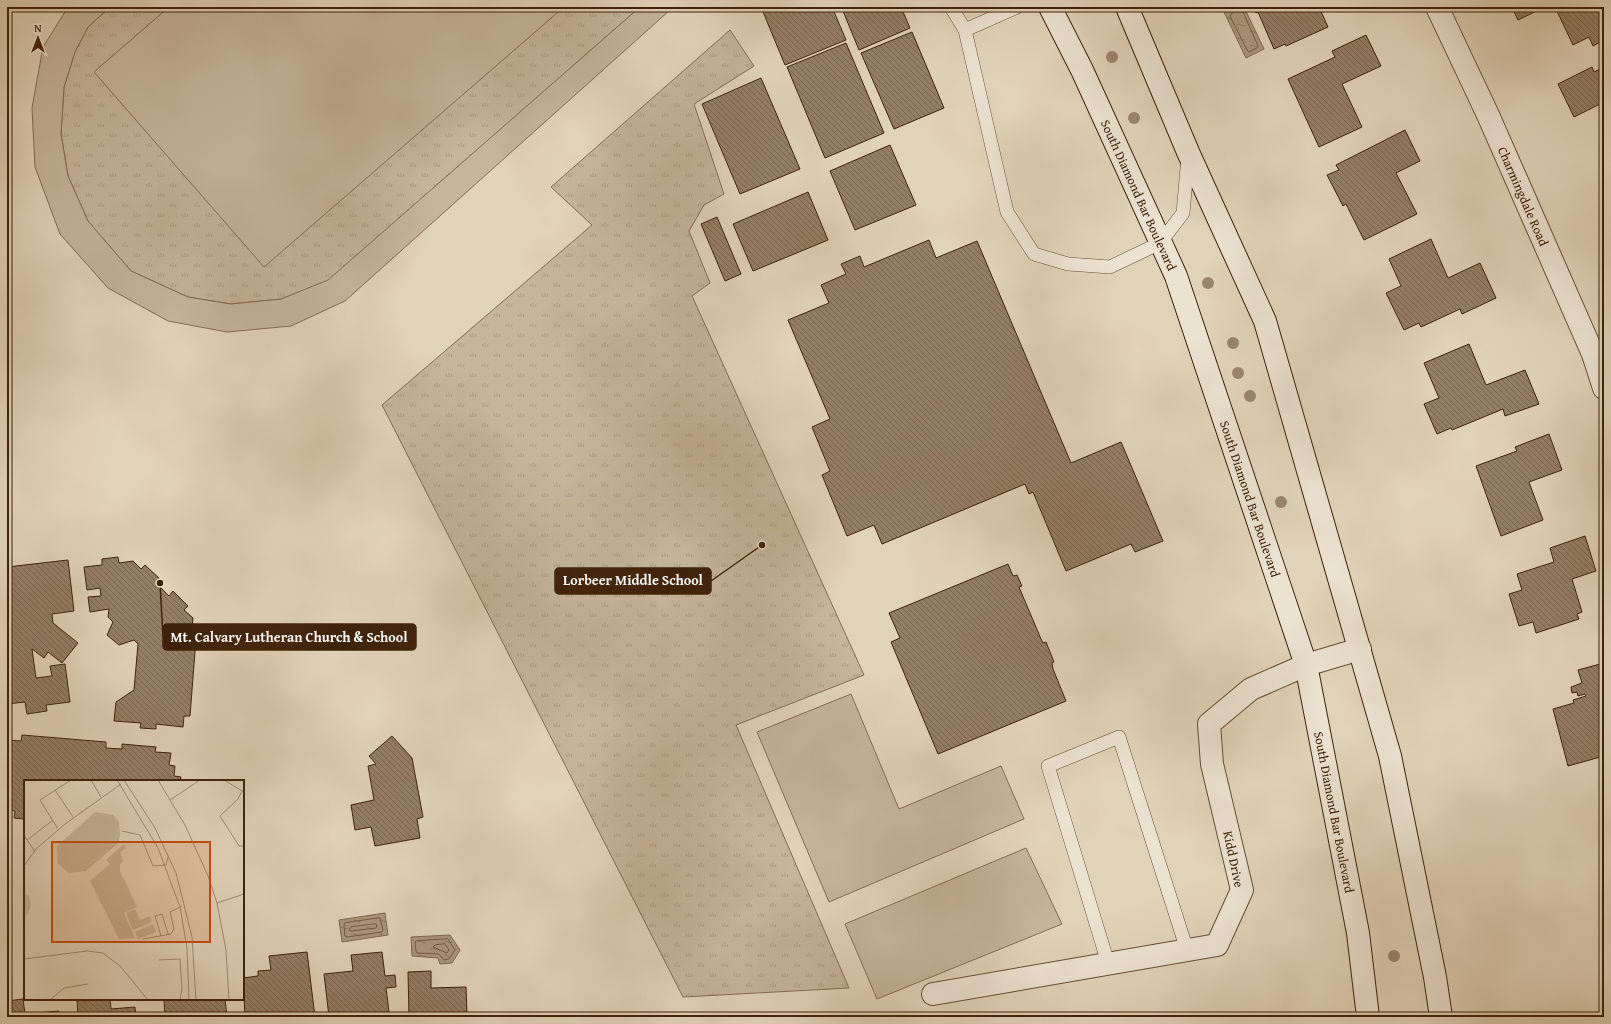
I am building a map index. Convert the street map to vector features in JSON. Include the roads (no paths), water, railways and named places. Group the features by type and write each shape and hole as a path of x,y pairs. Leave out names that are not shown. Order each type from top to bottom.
{"main road":[{"name":"South Diamond Bar Boulevard","path":"1050,7 1082,70 1176,276 1306,665 1358,933 1368,1017"},
{"path":"1127,7 1188,152 1265,321 1390,756 1435,977 1441,1017"},
{"name":"Charmingdale Road","path":"1437,7 1488,115 1593,354 1604,388"},
{"name":"Kidd Drive","path":"933,994 1217,945 1242,890 1212,764 1209,724 1251,689 1306,665 1360,649"}],"lane":[{"path":"951,7 965,30 1007,212 1034,254 1068,264 1110,267 1160,242 1183,212 1188,152"},
{"path":"965,30 1017,7"},
{"path":"1108,963 1048,766 1119,737 1187,950"}],"water":[{"path":"1234,7 1244,7 1264,49 1246,58 1224,12"},
{"path":"385,913 388,935 342,942 339,920"},
{"path":"450,935 460,950 452,963 440,964 438,958 412,956 411,937"}],"place":[{"name":"Lorbeer Middle School","path":"762,545"},
{"name":"Mt. Calvary Lutheran Church & School","path":"160,583"}]}
